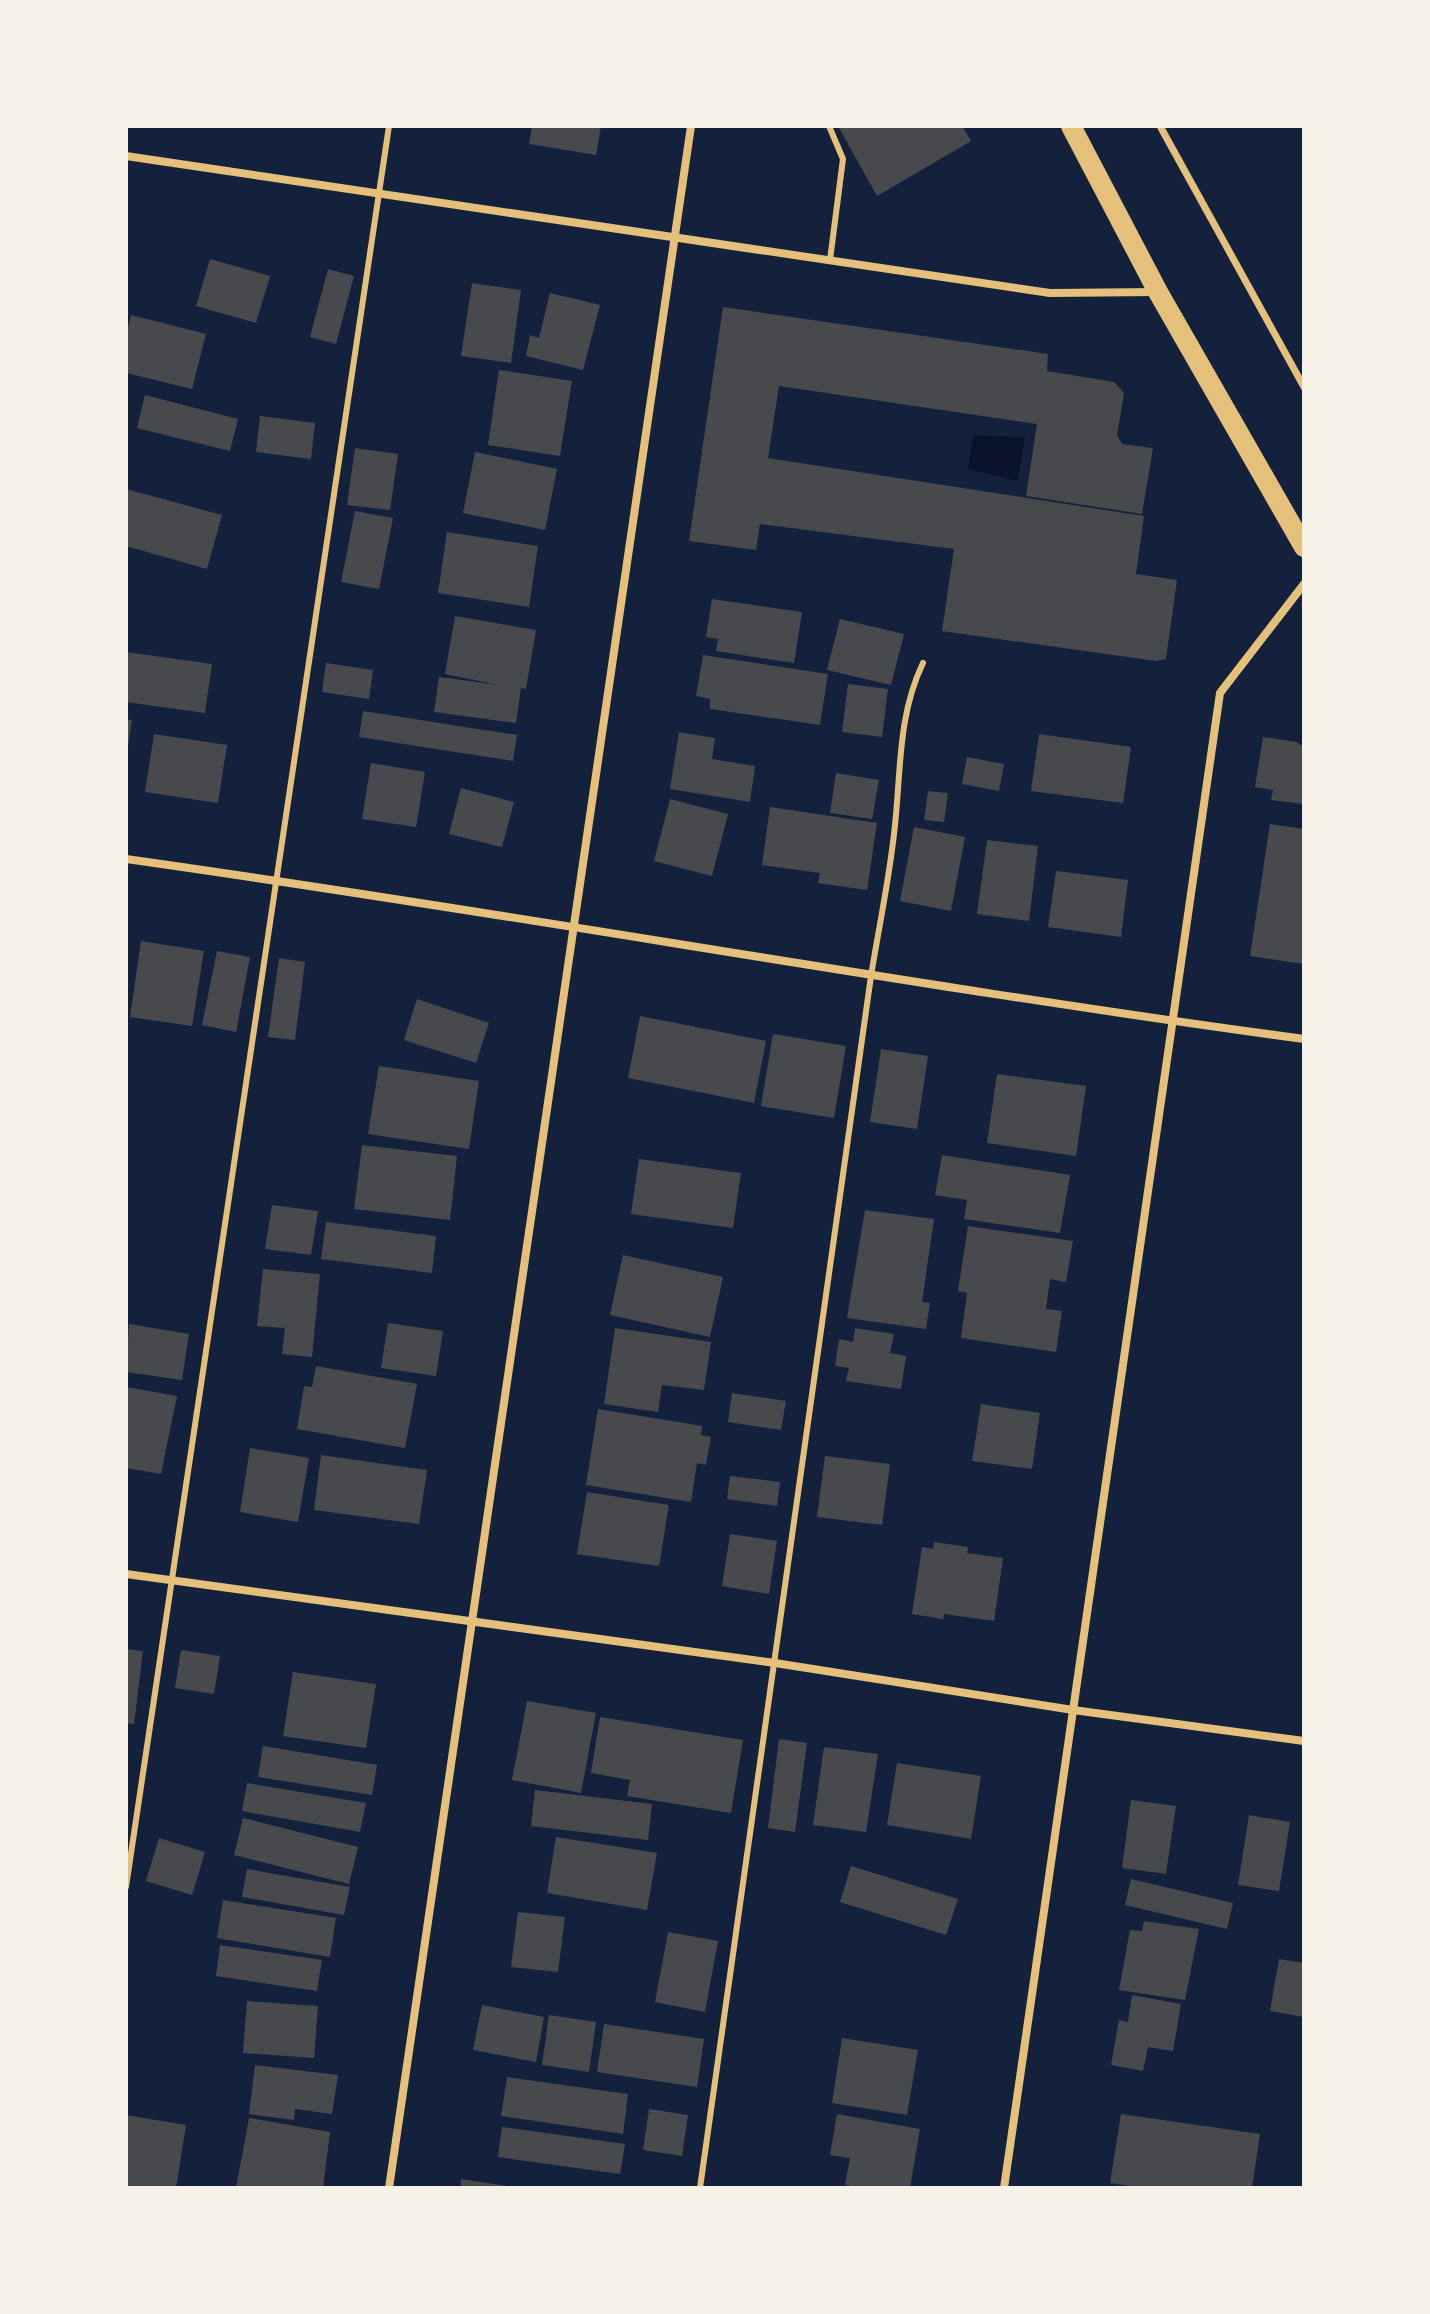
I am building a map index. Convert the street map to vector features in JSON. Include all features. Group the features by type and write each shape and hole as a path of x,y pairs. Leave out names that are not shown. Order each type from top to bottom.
{"main road":[{"path":"1071,126 1158,292 1304,547"}],"street":[{"path":"389,2188 691,126"},
{"path":"1160,126 1304,387"},
{"path":"126,156 1050,293 1158,292"},
{"path":"1004,2188 1220,693 1304,584"},
{"path":"126,859 278,880 871,976 1304,1039"},
{"path":"126,1574 470,1624 775,1663 1073,1710 1304,1741"}],"lane":[{"path":"126,1887 389,126"},
{"path":"829,126 843,159 830,260"},
{"path":"700,2188 871,976 895,826 900,749 906,709 923,663"}],"water":[{"path":"973,435 1025,437 1018,481 968,469"}],"building":[{"path":"532,126 601,126 596,155 529,144"},
{"path":"838,126 962,126 971,141 877,196"},
{"path":"210,259 270,276 256,323 196,306"},
{"path":"328,269 354,276 336,344 310,337"},
{"path":"472,283 521,290 511,363 461,356"},
{"path":"550,293 600,305 583,370 526,356 530,335 539,338"},
{"path":"723,307 1048,354 1047,371 1114,382 1124,393 1117,435 1122,444 1153,448 1142,514 1026,496 1037,424 779,386 768,458 1144,516 1136,574 1177,580 1166,659 1156,661 942,631 954,549 760,524 756,550 689,541"},
{"path":"131,315 206,334 192,389 126,373 126,336"},
{"path":"499,370 572,381 560,456 488,445"},
{"path":"145,395 238,419 230,451 137,428"},
{"path":"260,416 315,423 311,459 256,452"},
{"path":"355,448 398,454 390,510 347,505"},
{"path":"475,452 557,469 545,530 463,513"},
{"path":"126,489 222,515 207,569 126,546"},
{"path":"355,511 393,518 379,589 341,582"},
{"path":"447,532 538,546 529,607 438,593"},
{"path":"712,599 802,612 794,663 716,651 718,639 706,637"},
{"path":"455,616 536,630 526,689 521,688 516,723 434,712 439,677 499,685 445,674"},
{"path":"840,619 904,634 891,685 827,670"},
{"path":"126,652 212,664 205,713 126,702"},
{"path":"703,655 828,674 820,725 710,709 710,699 696,696"},
{"path":"326,663 373,670 369,699 322,692"},
{"path":"848,684 888,689 882,737 842,732"},
{"path":"363,711 517,735 513,761 359,737"},
{"path":"126,719 132,720 128,747 126,747"},
{"path":"679,732 715,738 712,759 755,766 750,802 670,789"},
{"path":"154,734 227,745 218,803 145,792"},
{"path":"1039,734 1131,747 1123,803 1031,791"},
{"path":"1263,737 1297,742 1304,748 1304,804 1271,800 1273,790 1255,787"},
{"path":"967,757 1004,764 999,791 962,784"},
{"path":"371,763 425,772 416,827 362,819"},
{"path":"836,773 879,780 872,819 830,813"},
{"path":"461,788 514,802 502,847 449,834"},
{"path":"928,791 948,793 944,822 924,820"},
{"path":"670,799 728,814 712,876 654,861"},
{"path":"770,807 877,823 867,890 818,883 820,873 762,865"},
{"path":"1270,824 1304,829 1304,964 1250,956"},
{"path":"914,827 965,837 951,911 900,901"},
{"path":"987,840 1038,846 1029,921 977,914"},
{"path":"1056,871 1128,880 1121,937 1048,927"},
{"path":"141,941 204,951 192,1026 130,1017"},
{"path":"217,951 250,957 236,1032 202,1025"},
{"path":"279,958 305,962 295,1040 268,1037"},
{"path":"417,999 489,1023 476,1063 404,1040"},
{"path":"640,1016 766,1041 754,1103 628,1078"},
{"path":"773,1034 846,1046 834,1118 761,1106"},
{"path":"881,1049 928,1056 917,1129 870,1122"},
{"path":"379,1066 479,1081 469,1149 368,1134"},
{"path":"997,1074 1086,1086 1076,1156 987,1143"},
{"path":"362,1145 457,1156 450,1220 354,1209"},
{"path":"942,1155 1070,1175 1060,1233 964,1219 967,1200 935,1195"},
{"path":"639,1159 741,1173 733,1228 631,1214"},
{"path":"272,1205 318,1211 311,1255 265,1249"},
{"path":"865,1210 934,1219 922,1302 930,1303 926,1329 847,1318"},
{"path":"326,1222 436,1236 432,1273 321,1259"},
{"path":"968,1226 1073,1241 1066,1282 1050,1279 1046,1309 1062,1311 1056,1352 961,1338 967,1293 958,1291"},
{"path":"623,1255 723,1277 710,1337 610,1315"},
{"path":"263,1269 320,1274 312,1357 282,1354 285,1328 257,1326"},
{"path":"388,1323 443,1331 436,1376 381,1368"},
{"path":"129,1324 189,1334 182,1380 126,1372"},
{"path":"615,1328 711,1342 704,1390 662,1385 658,1412 604,1404"},
{"path":"855,1328 894,1334 890,1353 906,1356 901,1389 846,1381 849,1368 835,1366 839,1339 853,1342"},
{"path":"316,1366 417,1384 405,1448 297,1429 304,1386 312,1387"},
{"path":"126,1387 177,1396 161,1474 126,1468"},
{"path":"732,1393 786,1401 781,1430 728,1422"},
{"path":"981,1404 1040,1413 1032,1469 972,1461"},
{"path":"598,1409 702,1426 701,1435 711,1437 706,1465 697,1463 691,1502 586,1485"},
{"path":"250,1448 309,1458 298,1522 240,1512"},
{"path":"321,1455 427,1470 419,1524 314,1510"},
{"path":"825,1456 890,1464 882,1525 817,1517"},
{"path":"730,1476 780,1482 777,1506 727,1499"},
{"path":"587,1492 669,1505 659,1566 577,1554"},
{"path":"730,1534 777,1541 769,1594 722,1586"},
{"path":"934,1542 968,1547 967,1553 1003,1558 994,1621 944,1614 943,1619 912,1614 922,1547 933,1549"},
{"path":"126,1649 143,1651 134,1724 126,1723"},
{"path":"181,1650 220,1656 214,1694 175,1688"},
{"path":"293,1672 376,1684 366,1748 283,1736"},
{"path":"527,1701 596,1713 581,1793 512,1780"},
{"path":"600,1717 743,1740 731,1813 627,1796 630,1780 591,1773"},
{"path":"779,1739 807,1743 795,1832 768,1828"},
{"path":"263,1746 377,1765 372,1795 258,1777"},
{"path":"824,1747 878,1754 866,1832 813,1825"},
{"path":"897,1763 981,1776 971,1839 887,1825"},
{"path":"247,1783 366,1803 360,1832 242,1811"},
{"path":"535,1790 652,1804 648,1840 531,1826"},
{"path":"1131,1800 1176,1806 1166,1874 1122,1868"},
{"path":"1249,1815 1290,1822 1279,1891 1238,1885"},
{"path":"243,1818 358,1847 349,1884 234,1855"},
{"path":"556,1837 657,1853 647,1910 547,1893"},
{"path":"159,1838 205,1852 192,1895 146,1881"},
{"path":"851,1866 958,1899 946,1935 840,1902"},
{"path":"247,1869 350,1887 344,1915 242,1897"},
{"path":"1131,1879 1233,1903 1227,1929 1125,1905"},
{"path":"223,1900 336,1918 330,1957 217,1938"},
{"path":"518,1912 565,1917 558,1972 511,1967"},
{"path":"1144,1921 1199,1929 1185,2000 1119,1990 1130,1930 1142,1931"},
{"path":"668,1932 718,1941 705,2012 655,2002"},
{"path":"220,1945 322,1960 317,1991 216,1976"},
{"path":"1279,1959 1304,1963 1304,2017 1270,2011"},
{"path":"1132,1995 1181,2004 1173,2051 1148,2047 1143,2071 1111,2065 1119,2020 1128,2022"},
{"path":"247,2001 318,2006 314,2058 243,2053"},
{"path":"482,2005 544,2017 536,2062 473,2050"},
{"path":"549,2015 596,2022 589,2072 542,2065"},
{"path":"604,2024 704,2039 697,2087 597,2072"},
{"path":"842,2038 918,2050 907,2115 832,2103"},
{"path":"255,2065 338,2075 332,2114 295,2109 294,2120 249,2114"},
{"path":"507,2077 628,2094 623,2134 501,2116"},
{"path":"649,2109 688,2115 682,2156 643,2150"},
{"path":"837,2114 920,2129 910,2188 845,2185 850,2158 830,2155"},
{"path":"1121,2114 1260,2134 1252,2188 1143,2188 1110,2183"},
{"path":"126,2115 186,2125 176,2188 126,2188"},
{"path":"249,2118 330,2132 323,2188 236,2188"},
{"path":"502,2127 625,2144 620,2174 498,2157"},
{"path":"461,2179 507,2186 460,2188"}]}
